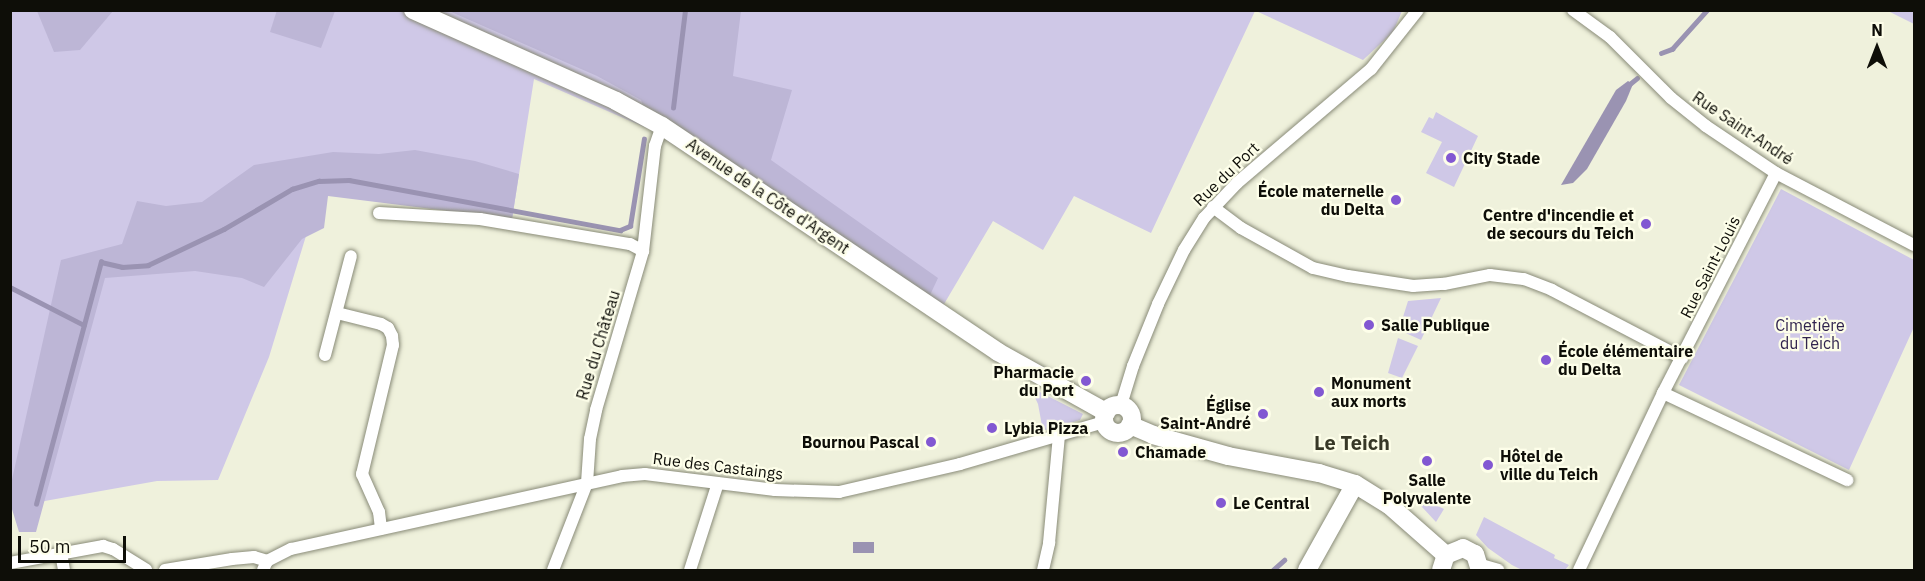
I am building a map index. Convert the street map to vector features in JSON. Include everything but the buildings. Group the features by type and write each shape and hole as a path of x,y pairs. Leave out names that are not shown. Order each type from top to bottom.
{"main road":[{"name":"Avenue de la Côte d'Argent","path":"413,10 616,101 662,126 991,348 1110,413 1109,429 1116,432 1125,431 1130,425 1153,435 1228,456 1319,473 1355,484"},
{"path":"1306,570 1355,484 1389,505 1443,563 1457,548 1470,550 1486,569"}],"street":[{"name":"Rue du Port","path":"1110,413 1184,250 1213,207 1246,175 1371,69 1418,10"},
{"name":"Rue Saint-André","path":"1573,10 1610,37 1671,98 1706,126 1776,172 1914,245"},
{"name":"Rue du Château","path":"553,570 587,483 596,410 644,251 655,146 662,126"},
{"name":"Rue Saint-Louis","path":"1579,570 1663,393 1776,172"},
{"path":"1213,207 1263,242 1320,270 1413,286 1444,284 1490,275 1524,279 1552,290 1682,358"},
{"path":"379,213 480,219 630,244 644,251"},
{"path":"325,355 351,256"},
{"path":"336,313 381,324 388,328 392,336 393,345 362,474 379,512 381,529"},
{"path":"1663,393 1847,480"},
{"name":"Rue des Castaings","path":"265,566 291,549 587,483 645,474 775,490 839,492 960,464 1059,436 1110,413"},
{"path":"1043,570 1049,543 1059,436"},
{"path":"690,570 718,483"},
{"path":"10,563 108,547 146,570"},
{"path":"61,553 64,570"},
{"path":"165,570 254,557 265,566"}],"green space":[{"path":"11,11 1255,11 1151,233 1074,196 1043,250 993,221 937,316 651,130 534,79 512,219 320,190 269,357 218,480 157,481 11,507"},
{"path":"1256,11 1402,11 1393,32 1363,60"},
{"path":"1888,11 1914,11 1914,24"},
{"name":"City Stade","path":"1436,112 1478,136 1454,187 1426,173 1442,142 1421,132 1429,117 1433,119"},
{"name":"Cimetière du Teich","path":"1781,189 1914,260 1914,327 1849,470 1679,385"},
{"path":"1441,298 1421,340 1399,330 1408,301"},
{"path":"1398,338 1418,346 1402,378 1388,373"},
{"path":"1030,387 1083,414 1080,420 1043,431 1038,404"},
{"path":"1409,493 1444,509 1436,522"},
{"path":"1484,517 1555,555 1554,558 1569,565 1565,570 1522,570 1512,565 1488,548 1476,535"}],"shaded area":[{"path":"277,10 335,10 321,48 270,32"},
{"path":"37,11 113,11 80,50 54,52"},
{"path":"449,11 741,11 733,76 792,90 771,160 938,278 924,308 651,130 641,100 597,76"},
{"path":"1628,81 1633,84 1626,101 1587,169 1573,183 1561,185 1616,90"},
{"path":"415,150 475,161 519,174 512,219 328,196 324,228 302,239 264,287 242,278 195,271 105,278 36,532 19,532 11,506 11,484 61,260 122,244 137,201 166,206 202,202 254,165 333,152 379,154"},
{"path":"853,542 874,542 874,553 853,553"}],"waterway":[{"path":"673,108 685,10"},
{"path":"1661,53 1672,49 1707,10"},
{"path":"1626,87 1637,78"},
{"path":"36,504 101,262 122,267 148,265 224,229 292,189 319,181 349,180 620,230 630,226 644,139"},
{"path":"10,287 84,325"},
{"path":"1273,570 1284,560"}],"place":[{"name":"City Stade","path":"1451,158"},
{"name":"École maternelle du Delta","path":"1396,200"},
{"name":"Centre d'incendie et de secours du Teich","path":"1646,224"},
{"name":"Salle Publique","path":"1369,325"},
{"name":"École élémentaire du Delta","path":"1546,360"},
{"name":"Pharmacie du Port","path":"1086,381"},
{"name":"Monument aux morts","path":"1319,392"},
{"name":"Église Saint-André","path":"1263,414"},
{"name":"Lybia Pizza","path":"992,428"},
{"name":"Bournou Pascal","path":"931,442"},
{"name":"Chamade","path":"1123,452"},
{"name":"Salle Polyvalente","path":"1427,461"},
{"name":"Hôtel de ville du Teich","path":"1488,465"},
{"name":"Le Central","path":"1221,503"}],"district":[{"name":"Le Teich","path":"1352,442"}]}
